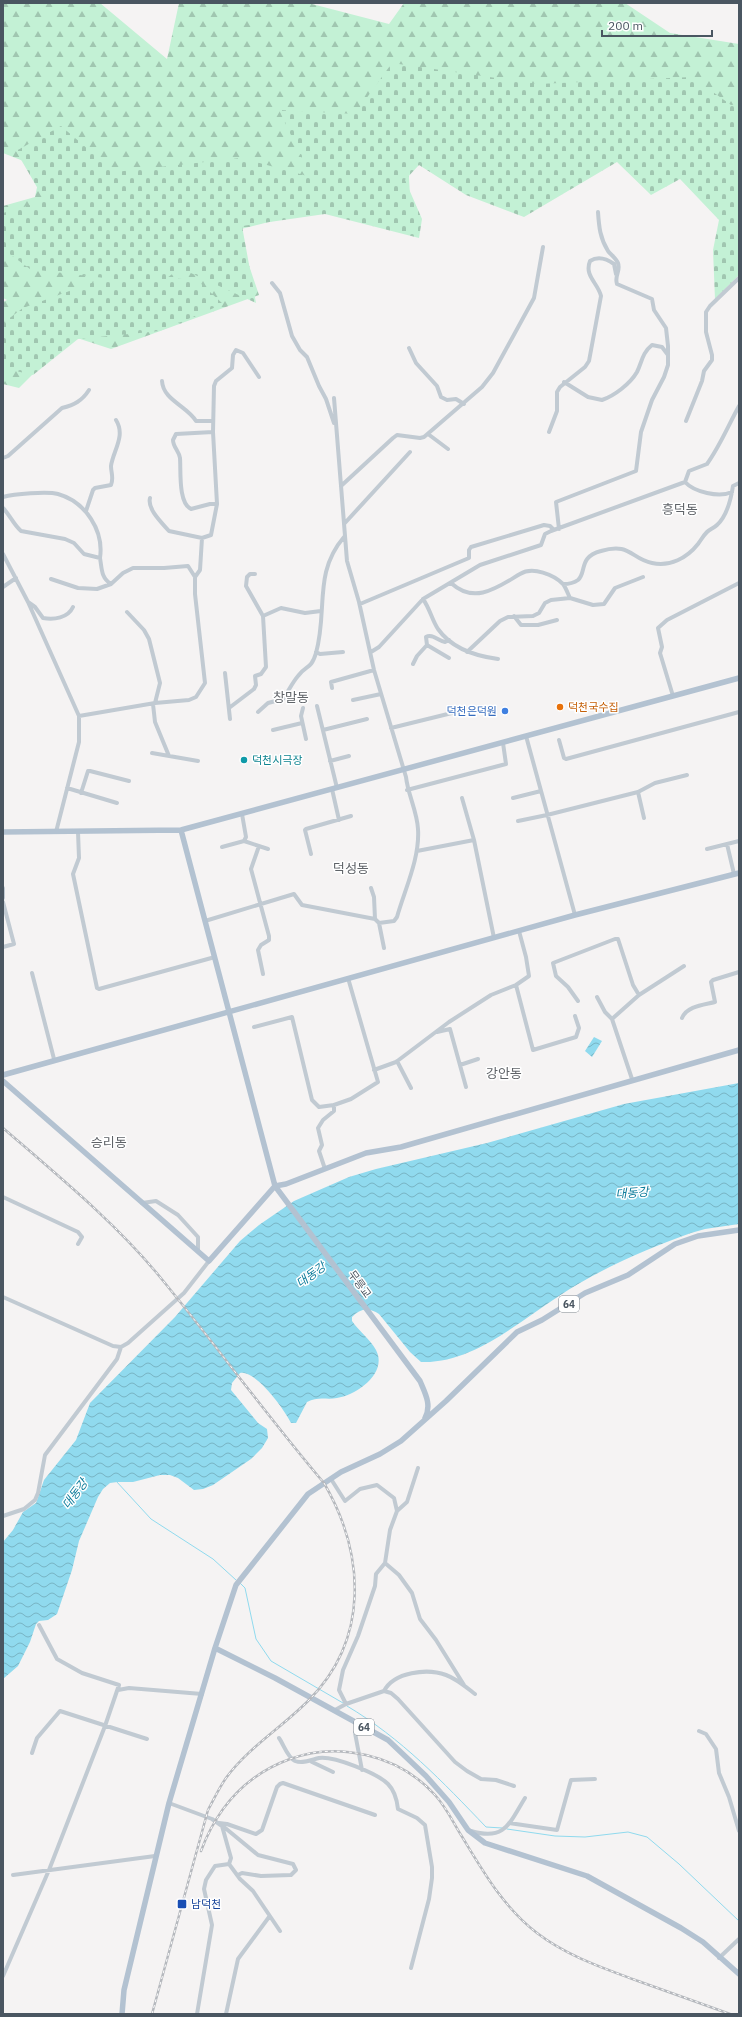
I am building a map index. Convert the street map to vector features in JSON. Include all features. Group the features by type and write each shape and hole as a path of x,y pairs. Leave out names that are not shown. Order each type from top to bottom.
{"main road":[{"path":"3,832 181,830 739,678"},
{"path":"181,830 275,1186"},
{"path":"3,1075 54,1059 229,1012 575,915 737,873"},
{"path":"3,1081 209,1261 275,1186 286,1184 366,1153 401,1147 632,1079 739,1050"},
{"name":"무릉교","path":"275,1186 420,1381 427,1401 428,1414 424,1420"},
{"name":"64","path":"739,1230 698,1236 675,1244 628,1275 585,1293 542,1320 517,1332 446,1401 401,1441 331,1479 308,1494 236,1585 215,1648 337,1709 388,1740 408,1758 449,1802 468,1830 485,1843 587,1876 681,1928 703,1942 719,1958 739,1974"},
{"path":"122,2014 124,1990 155,1856 169,1803 215,1648"}],"street":[{"path":"598,212 599,231 603,241 618,264 619,268 616,276"},
{"path":"341,486 397,436 420,438 428,434 482,387 493,373 522,324 534,298 543,247"},
{"path":"548,432 557,411 557,392 564,382 586,366 592,349 601,296 600,291 590,276 588,267 590,261 598,258 610,261 614,264 617,284 620,287 652,299 654,310 666,328 668,356 667,371 652,400 641,432 636,471 556,502 559,529"},
{"path":"686,421 702,381 704,371 712,360 712,354 706,332 706,312 710,306 739,278"},
{"path":"272,283 280,293 292,336 300,350 307,357 326,399 337,431"},
{"path":"564,382 588,397 602,400 622,388 633,378 638,371 643,356 652,345 662,347 668,356"},
{"path":"409,348 416,363 437,386 441,397 447,400 456,399 464,404"},
{"path":"150,498 149,502 152,508 169,531 202,538 211,535 217,504 213,432 214,386 216,381 232,368 234,352 239,351 243,353 260,377"},
{"path":"162,381 165,391 172,399 182,405 196,420 213,421"},
{"path":"3,458 8,456 62,408 83,399 89,390"},
{"path":"334,398 347,561 360,604 374,670 404,770 407,790 418,829 414,860 394,921 378,923"},
{"path":"371,652 380,646 423,599 480,565 541,545 545,534 554,530 684,482 689,471 707,464 717,446 723,439 739,406"},
{"path":"86,511 93,490 95,488 111,485 113,481 111,465 118,445 120,430 116,420"},
{"path":"213,432 176,434 173,440 179,456 179,474 185,503 191,509 210,504 217,504"},
{"path":"428,434 448,449"},
{"path":"344,524 410,452"},
{"path":"684,482 690,488 696,490 724,494 732,492"},
{"path":"563,584 577,581 581,576 582,569 590,556 600,551 621,548 651,563 660,564 681,560 698,544 708,531 718,525 729,506 733,486 739,483"},
{"path":"3,497 14,494 58,494 86,511 95,523 101,543 100,558 103,576 106,581 111,584"},
{"path":"3,508 8,512 16,527 21,531 65,539 74,543 84,554 100,558"},
{"path":"360,604 469,558 469,550 471,547 544,525 550,526 554,530"},
{"path":"258,712 268,703 283,699 299,675 310,667 316,652 328,561 344,536"},
{"path":"194,577 200,570 202,538"},
{"path":"3,554 28,602 78,716 79,742 56,832"},
{"path":"51,579 89,590 111,584 123,573 134,568 188,566 194,577 205,683 196,697 189,700 154,703 78,716"},
{"path":"451,583 458,589 482,594 516,578 521,573 542,572 563,584 570,598"},
{"path":"229,708 256,686 255,676 261,674 266,667 263,616 246,586 247,577 250,574 255,574"},
{"path":"466,652 500,621 514,616 533,616 539,613 545,604 551,600 570,598 593,605 604,604 615,588 643,577"},
{"path":"3,586 16,578"},
{"path":"674,696 660,653 662,647 658,628 666,620 739,583"},
{"path":"423,599 430,608 439,630 449,640 466,652 498,659"},
{"path":"28,602 35,607 43,618 64,616 69,614 73,607"},
{"path":"263,616 281,608 306,613 321,611"},
{"path":"127,612 144,630 149,639 160,683 154,703 155,722 169,756"},
{"path":"514,616 521,625 525,626 538,625 557,620"},
{"path":"413,664 417,656 427,645 426,637 431,635 439,641 445,642 449,640"},
{"path":"427,645 449,658"},
{"path":"316,652 320,654 343,652"},
{"path":"332,688 331,682 374,670"},
{"path":"225,673 230,719"},
{"path":"353,700 382,694"},
{"path":"317,706 330,761 339,820"},
{"path":"303,708 301,716 306,739"},
{"path":"391,728 464,710"},
{"path":"559,740 564,758 566,759 739,712"},
{"path":"323,730 367,719"},
{"path":"272,730 302,723"},
{"path":"526,736 575,915"},
{"path":"407,790 506,764 503,743"},
{"path":"152,753 198,761"},
{"path":"330,761 349,756"},
{"path":"81,793 88,771 90,770 129,781"},
{"path":"518,821 547,816 638,792 655,783 687,775"},
{"path":"67,788 117,804"},
{"path":"513,798 541,791"},
{"path":"638,792 644,818"},
{"path":"462,798 474,840 494,938"},
{"path":"242,814 246,837 244,841"},
{"path":"311,854 306,828 351,816"},
{"path":"78,832 79,858 74,874 97,988 99,989 215,957"},
{"path":"416,851 474,840"},
{"path":"222,847 244,841 268,849"},
{"path":"707,849 739,841"},
{"path":"727,844 737,873"},
{"path":"259,846 251,869 269,936 269,940 261,945 258,950 262,974"},
{"path":"3,888 3,898"},
{"path":"371,888 375,919 378,923 384,948"},
{"path":"205,921 294,894 302,905 375,919"},
{"path":"3,902 14,944 3,946"},
{"path":"374,1070 397,1061 491,995 516,985 529,976 519,931"},
{"path":"578,1002 568,987 556,976 553,964 615,939 618,939 633,985 640,995"},
{"path":"612,1019 640,995 684,966"},
{"path":"682,1018 684,1013 690,1008 714,1002 711,982 713,980 739,972"},
{"path":"32,973 54,1059"},
{"path":"254,1027 292,1017 312,1100 319,1107 334,1105 351,1099 378,1082 348,978"},
{"path":"516,985 533,1050 576,1037 579,1028 575,1016"},
{"path":"597,997 605,1012 612,1019 632,1079"},
{"path":"435,1033 450,1030 466,1087"},
{"path":"460,1065 478,1059"},
{"path":"397,1061 411,1088"},
{"path":"325,1169 319,1151 322,1145 318,1128 334,1111 334,1105"},
{"path":"3,1197 78,1232 82,1237 78,1244"},
{"path":"142,1202 156,1201 178,1215 198,1237 198,1251"},
{"path":"3,1297 113,1346 121,1347 128,1343 184,1293 209,1261"},
{"path":"3,1516 24,1509 35,1500 38,1493 45,1455 117,1359 121,1347"},
{"path":"346,1704 339,1690 343,1670 375,1586 376,1574 385,1563 390,1530 397,1511 407,1502 418,1468"},
{"path":"331,1479 345,1501 360,1488 377,1485 394,1498 397,1511"},
{"path":"385,1563 399,1575 412,1593 420,1619 461,1677 464,1685"},
{"path":"3,1976 49,1870 105,1726 119,1685 82,1673 57,1659 39,1625"},
{"path":"384,1691 388,1684 396,1678 414,1674 445,1675 464,1685 475,1694"},
{"path":"118,1690 129,1688 202,1694"},
{"path":"337,1709 346,1704 384,1691 391,1693 455,1762 482,1780 496,1780 514,1786"},
{"path":"32,1753 37,1738 60,1711 147,1739"},
{"path":"699,1731 706,1734 716,1748 719,1773 730,1796 739,1832"},
{"path":"355,1733 362,1770"},
{"path":"279,1738 287,1753 295,1761 312,1762 334,1772"},
{"path":"312,1762 318,1758 335,1760 362,1770 387,1783 396,1796 398,1809 410,1816 418,1818 425,1825 432,1878 429,1899 410,1968"},
{"path":"509,1824 557,1830 572,1780 595,1779"},
{"path":"169,1803 220,1824 227,1824 259,1834 262,1830 277,1787 283,1783 376,1815"},
{"path":"468,1830 479,1833 495,1834 500,1832 509,1824 525,1798"},
{"path":"220,1824 230,1853 229,1864 253,1891 269,1917 280,1931"},
{"path":"220,1824 231,1835 239,1838 258,1855 293,1864 296,1870 291,1875 261,1876 242,1873 238,1875"},
{"path":"13,1875 155,1856"},
{"path":"197,2014 212,1925 204,1889 206,1880 215,1866 229,1864"},
{"path":"226,2014 238,1959 269,1917"},
{"path":"719,1958 739,1939"}],"green space":[{"path":"3,3 100,3 167,59 179,3 308,3 389,24 404,3 625,3 670,33 739,44 739,199 681,174 624,156 408,160 412,231 328,207 237,230 259,295 111,349 71,336 19,388 3,384 3,302 7,300 3,298 3,206 35,197 41,168 3,153"},
{"path":"392,63 538,84 692,77 731,105 739,104 739,275 715,299 713,250 719,220 680,179 651,195 617,162 524,217 466,195 419,165 405,180 422,219 419,238 325,214 242,226 256,303 180,268 167,278 197,280 223,304 160,331 78,339 33,375 3,368 3,323 23,308 105,278 30,269 3,249 3,213 45,201 16,151 61,126 115,172 241,158 311,177 279,110 355,114"}],"water":[{"path":"594,1037 602,1041 592,1057 585,1051"},
{"name":"대동강","path":"739,1083 739,1224 705,1229 691,1233 623,1261 574,1287 543,1306 494,1340 459,1356 440,1361 421,1362 410,1352 379,1314 372,1310 361,1310 352,1317 352,1321 371,1342 376,1350 379,1359 378,1367 374,1375 361,1388 345,1396 315,1399 307,1402 296,1423 291,1423 283,1409 261,1384 246,1373 240,1373 232,1383 231,1390 258,1423 267,1429 268,1438 262,1448 251,1459 213,1485 203,1489 194,1490 178,1478 170,1475 160,1475 133,1482 110,1483 103,1489 79,1541 72,1570 57,1614 48,1620 39,1621 36,1624 30,1642 18,1666 3,1679 3,1542 13,1530 23,1512 36,1503 44,1480 76,1440 90,1403 175,1317 240,1241 259,1225 294,1201 349,1177 376,1169 487,1143 624,1104"}],"waterway":[{"path":"116,1481 151,1519 213,1559 236,1580"},
{"path":"240,1583 245,1588 256,1639 271,1661 343,1703"},
{"path":"347,1706 403,1746 437,1777 486,1827 502,1828"},
{"path":"507,1829 555,1836 585,1837 628,1832 647,1837 679,1864 739,1921"}],"railway":[{"path":"3,1128 105,1218 143,1257 181,1303 324,1483 338,1510 348,1538 353,1567 355,1595 351,1623 342,1651 328,1677 308,1701 244,1757 223,1782 208,1810 152,2014"},
{"path":"201,1851 215,1821 235,1795 260,1774 274,1766 299,1756 327,1751 356,1753 376,1758 395,1765 412,1775 435,1795 446,1810 494,1888 514,1912 537,1933 573,1955 586,1961 730,2014"}],"place":[{"name":"덕천국수집","path":"560,707"},
{"name":"덕천은덕원","path":"505,711"},
{"name":"덕천시극장","path":"244,760"},
{"name":"남덕천","path":"182,1904"}],"district":[{"name":"흥덕동","path":"680,509"},
{"name":"창말동","path":"291,697"},
{"name":"덕성동","path":"351,868"},
{"name":"강안동","path":"504,1073"},
{"name":"승리동","path":"109,1142"}]}
